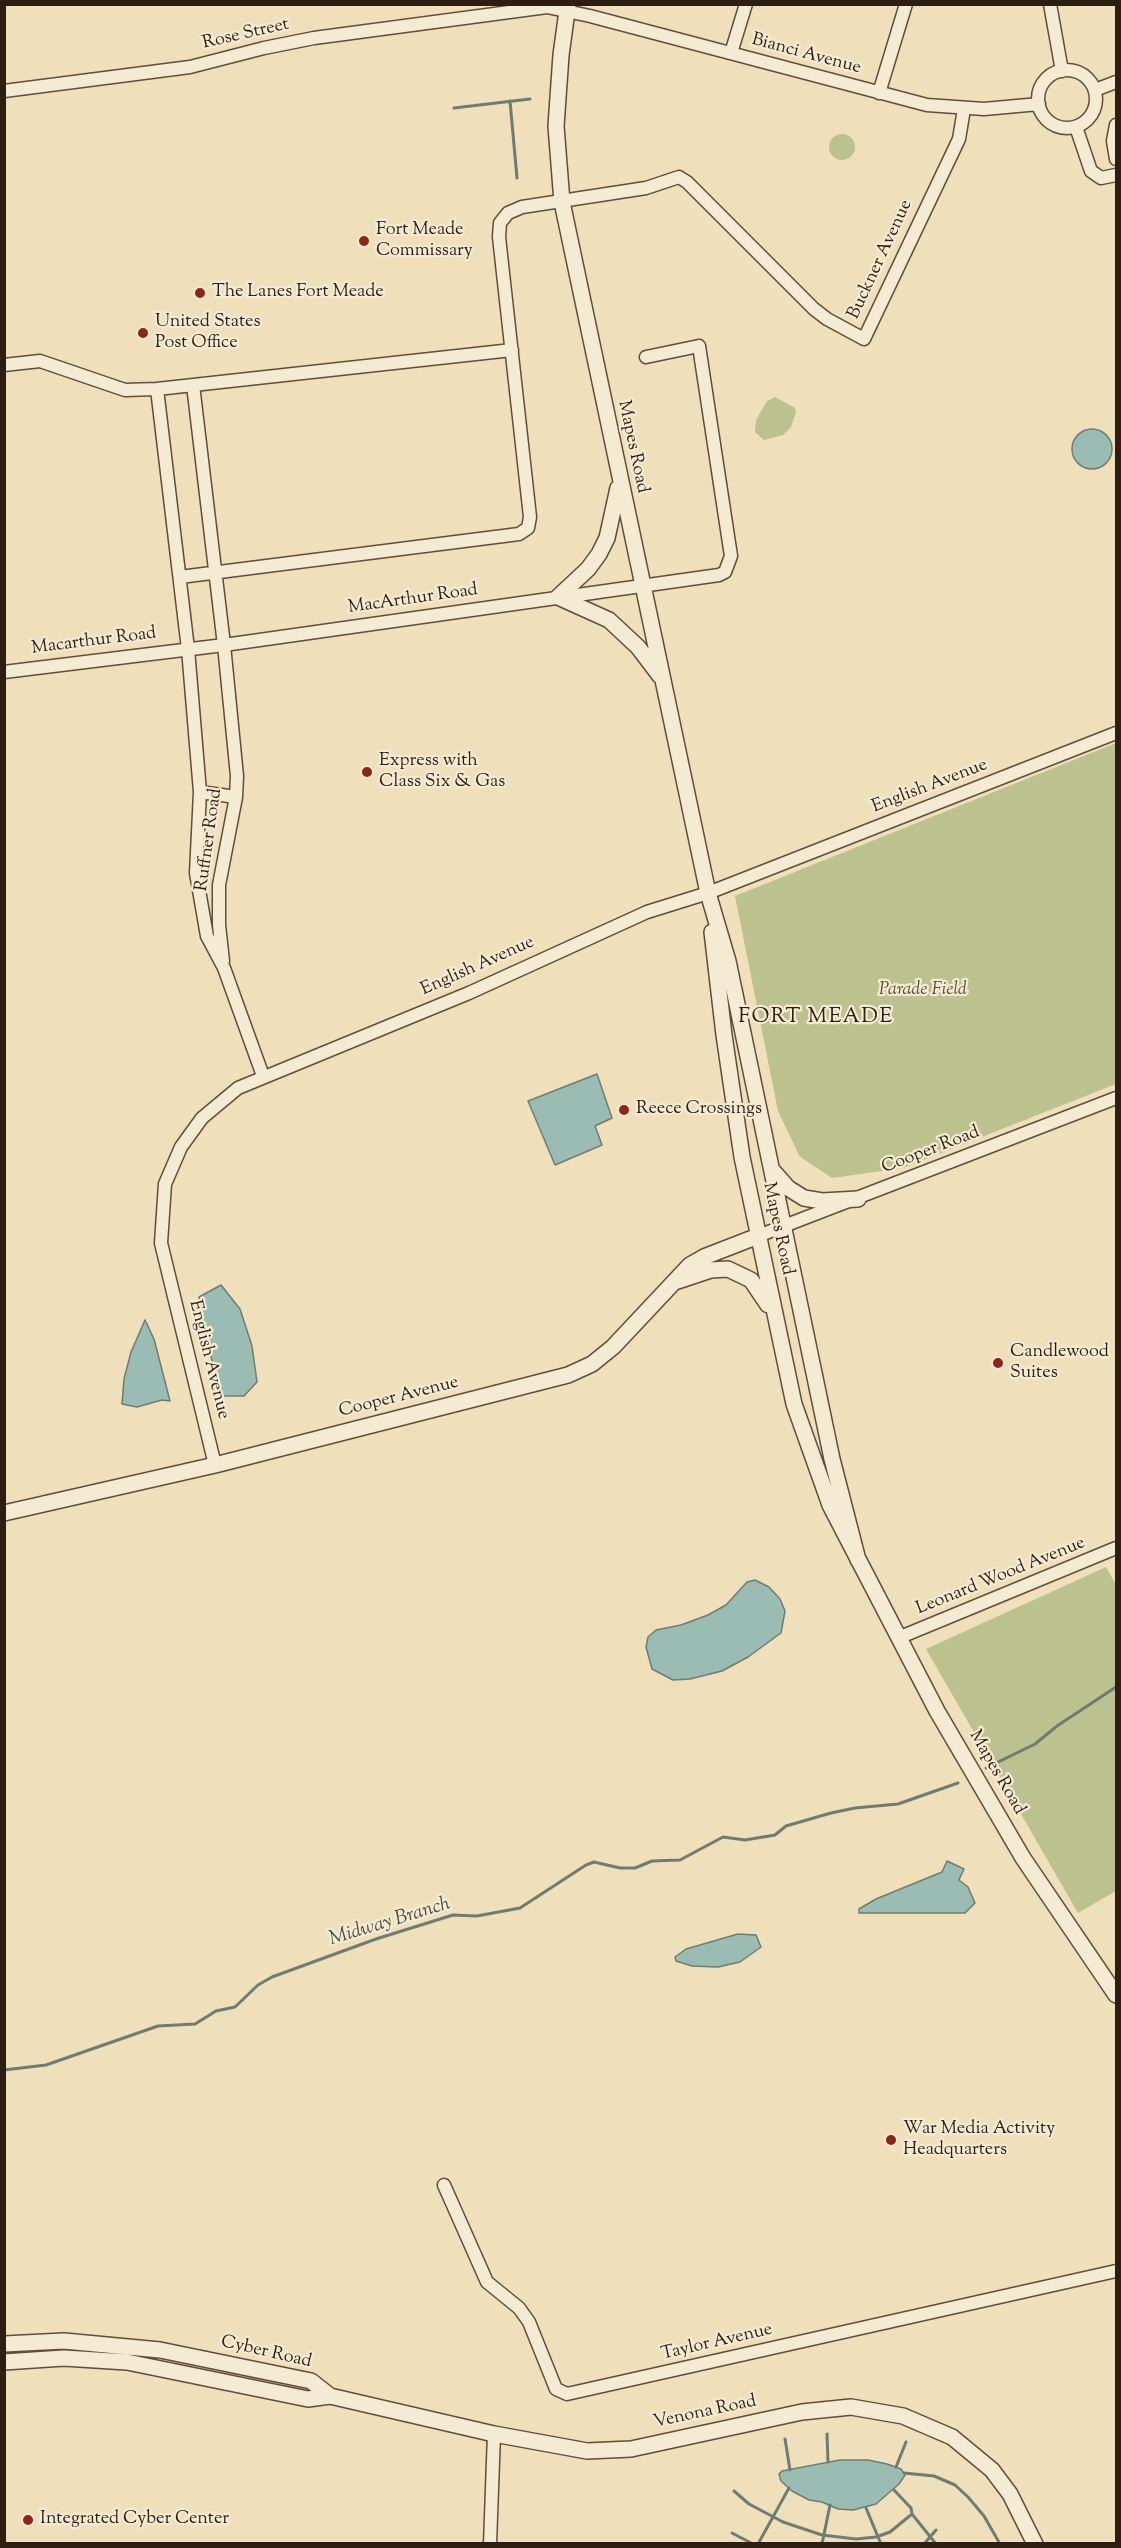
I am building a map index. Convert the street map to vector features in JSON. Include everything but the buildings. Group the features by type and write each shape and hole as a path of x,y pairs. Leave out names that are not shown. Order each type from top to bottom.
{"street":[{"path":"731,53 746,4"},
{"path":"879,93 906,4"},
{"path":"1050,4 1062,71"},
{"name":"Bianci Avenue","path":"568,7 919,103 964,109 1039,104"},
{"name":"Rose Street","path":"4,91 190,67 314,38 513,10 568,7"},
{"name":"Mapes Road","path":"568,7 561,55 556,126 562,202 708,893 728,961 832,1459 858,1560"},
{"path":"1062,71 1080,73 1089,80 1095,90 1096,101 1093,112 1086,121 1076,127 1065,128 1054,125 1045,118 1039,104 1041,86 1048,77 1062,71"},
{"path":"1095,90 1116,82"},
{"name":"Buckner Avenue","path":"562,202 646,188 670,178 679,177 687,182 814,309 827,319 864,339 959,139 964,109"},
{"path":"1116,125 1113,141 1116,159"},
{"path":"1076,127 1091,171 1101,178 1116,175"},
{"path":"180,577 519,534 528,528 530,517 499,237 500,223 508,213 522,207 562,202"},
{"name":"MacArthur Road","path":"188,649 719,575 725,572 731,556 699,346 646,357"},
{"path":"4,365 40,361 125,390 157,389 512,350"},
{"name":"Ruffner Road","path":"193,385 237,776 236,797 219,885 219,925 224,968"},
{"name":"Ruffner Road","path":"157,389 188,649 200,792 196,873 207,936 224,968 263,1076"},
{"path":"620,483 607,538 588,569 558,597 609,620 638,647 663,680"},
{"name":"Macarthur Road","path":"4,672 188,649"},
{"name":"English Avenue","path":"215,1465 161,1243 165,1184 181,1147 202,1118 238,1088 469,993 647,912 708,893 1116,733"},
{"path":"200,792 236,797"},
{"path":"198,884 219,885"},
{"name":"Mapes Road","path":"708,893 736,1119 758,1236 794,1404 830,1505 937,1711 1023,1858 1116,1995"},
{"name":"Cooper Road","path":"758,1236 1116,1098"},
{"path":"771,1166 778,1178 804,1198 822,1201 858,1199"},
{"name":"Cooper Avenue","path":"4,1513 215,1465 568,1376 592,1364 613,1347 690,1265 704,1257 758,1236"},
{"path":"672,1283 720,1268 735,1271 751,1280 775,1315"},
{"name":"Leonard Wood Avenue","path":"898,1638 1116,1548"},
{"name":"Taylor Avenue","path":"444,2185 486,2282 519,2308 529,2322 556,2389 567,2394 1116,2271"},
{"name":"Cyber Road","path":"4,2344 64,2341 160,2350 312,2381 330,2396"},
{"name":"Cyber Road","path":"4,2362 29,2358 64,2358 127,2362 308,2399 330,2396"},
{"name":"Venona Road","path":"330,2396 494,2434 587,2451 631,2449 802,2412 851,2407 903,2416 952,2437 992,2470 1010,2494 1035,2544"},
{"path":"490,2544 494,2434"}],"green space":[{"path":"842,134 852,137 855,147 852,157 842,160 832,157 829,147 832,137"},
{"path":"775,397 795,408 796,412 791,427 783,435 764,440 755,432 756,420 767,401"},
{"name":"Parade Field","path":"1116,743 1116,1084 903,1168 832,1178 802,1158 778,1111 735,896"},
{"path":"1106,1567 1116,1585 1116,1891 1078,1913 926,1649"}],"water":[{"path":"1092,429 1106,435 1112,449 1106,463 1092,469 1078,463 1072,449 1078,435"},
{"path":"597,1074 612,1118 595,1126 602,1145 555,1165 528,1101"},
{"path":"221,1285 240,1309 252,1346 257,1382 244,1396 224,1396 215,1374 201,1312 199,1297"},
{"path":"145,1320 154,1339 170,1401 162,1400 137,1407 122,1404 124,1379 131,1352"},
{"path":"755,1580 769,1587 780,1599 785,1611 781,1633 748,1657 722,1671 690,1679 673,1680 652,1669 646,1647 648,1637 656,1630 681,1625 708,1615 726,1605 747,1582"},
{"path":"947,1861 964,1869 959,1880 968,1887 975,1903 965,1913 859,1913 859,1909 876,1899 942,1872"},
{"path":"738,1934 756,1935 761,1947 740,1962 718,1967 692,1966 676,1961 675,1957 686,1949"},
{"path":"840,2460 868,2460 887,2464 901,2469 905,2475 899,2484 876,2504 853,2510 838,2509 822,2502 809,2500 792,2491 781,2481 779,2474 782,2471"}],"waterway":[{"path":"454,108 530,99"},
{"path":"510,101 517,178"},
{"name":"Midway Branch","path":"986,1768 1035,1744 1057,1726 1116,1687"},
{"name":"Midway Branch","path":"4,2070 46,2065 158,2026 195,2024 216,2011 235,2007 258,1985 272,1977 376,1939 453,1915 477,1916 520,1908 594,1862 620,1868 635,1868 652,1861 680,1860 723,1837 745,1840 775,1835 786,1826 831,1813 898,1804 958,1783"},
{"path":"827,2434 828,2462"},
{"path":"785,2439 790,2470"},
{"path":"896,2467 906,2442"},
{"path":"904,2473 934,2476 955,2485 984,2516 1000,2544"},
{"path":"758,2544 789,2488"},
{"path":"734,2491 749,2504 783,2522 822,2535 856,2539 876,2537 890,2532 912,2514 911,2508 894,2490"},
{"path":"822,2544 830,2505"},
{"path":"866,2508 881,2544"},
{"path":"912,2514 936,2544"},
{"path":"924,2544 936,2530"},
{"path":"732,2533 753,2544"}],"place":[{"name":"Fort Meade Commissary","path":"364,241"},
{"name":"The Lanes Fort Meade","path":"200,293"},
{"name":"United States Post Office","path":"143,333"},
{"name":"Express with Class Six & Gas","path":"367,772"},
{"name":"Reece Crossings","path":"624,1110"},
{"name":"Candlewood Suites","path":"998,1363"},
{"name":"War Media Activity Headquarters","path":"891,2140"},
{"name":"Integrated Cyber Center","path":"28,2520"}],"district":[{"name":"FORT MEADE","path":"816,1018"}]}
